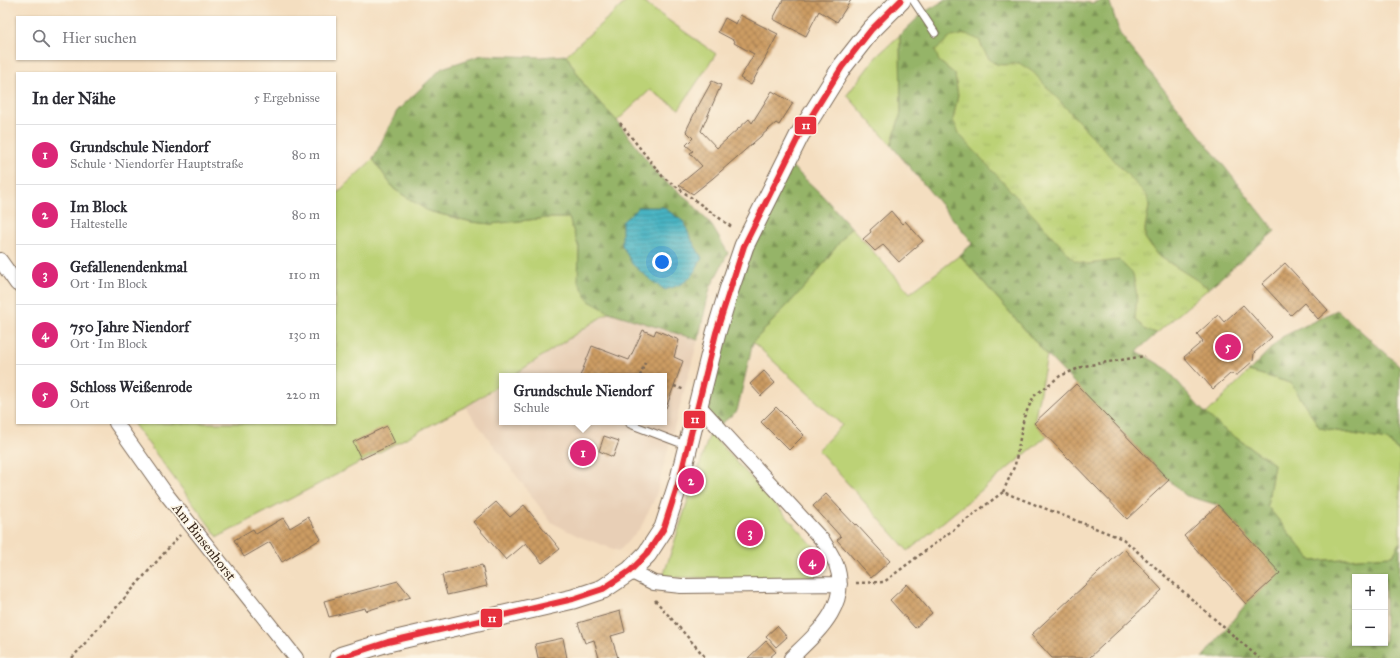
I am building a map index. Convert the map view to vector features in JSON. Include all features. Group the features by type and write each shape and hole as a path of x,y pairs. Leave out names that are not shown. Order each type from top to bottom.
{"main road":[{"path":"339,658 388,642 573,599 603,589 630,571 647,554 664,528 680,478 728,290 748,238 799,136 842,67 871,30 901,0"}],"street":[{"path":"0,260 16,283"},
{"path":"698,405 824,542 836,564 840,584 838,600 820,630 791,658"},
{"name":"Am Binsenhorst","path":"117,424 167,495 296,658"},
{"path":"630,571 654,584 682,586 840,584"}],"lane":[{"path":"913,0 935,33"},
{"path":"633,425 688,446"}],"path":[{"path":"620,123 663,177 748,238"},
{"path":"840,584 884,582 1003,492 1015,465 1024,417 1034,396 1060,376 1084,366 1145,356"},
{"path":"641,373 646,360"},
{"path":"1003,492 1123,539 1259,658"},
{"path":"72,658 190,524"},
{"path":"651,594 706,658"}],"shaded area":[{"path":"609,312 698,340 655,498 641,527 619,551 578,536 551,522 465,407 499,385 499,425 667,425 667,373 517,373"}],"green space":[{"path":"628,0 640,0 716,54 679,109 650,90 617,121 586,88 566,55"},
{"path":"945,0 1063,0 1092,3 1102,0 1109,0 1120,34 1275,231 1209,288 1157,255 1145,238 1145,228 1149,206 1019,63 1003,65 993,62 989,59 979,40 939,61 955,74 958,96 953,120 1087,264 1119,260 1133,274 1137,296 1135,319 1146,330 1157,333 1137,351 1167,369 1199,407 1222,428 1274,464 1267,506 1312,561 1393,556 1400,543 1400,658 1202,658 1246,604 1279,573 1218,505 1184,495 1047,355 960,255 973,243 891,145 901,113 900,35 923,13"},
{"path":"966,34 979,40 989,59 993,62 1003,65 1019,63 1033,72 1147,196 1149,206 1145,228 1145,238 1157,255 1209,288 1157,333 1146,330 1135,319 1137,296 1133,274 1119,260 1087,264 1074,260 960,135 953,120 958,96 955,74 939,61 935,50 951,37"},
{"path":"900,35 901,113 891,145 847,95 876,57"},
{"path":"482,55 541,57 566,55 586,88 617,121 659,176 690,201 712,226 728,253 710,288 698,340 609,312 589,301 578,281 579,248 569,218 547,218 491,224 472,222 428,211 394,189 373,159 397,111 442,68"},
{"path":"373,159 394,189 428,211 472,222 491,224 547,218 569,218 579,248 579,267 593,292 609,312 517,373 499,373 499,385 465,407 218,537 134,424 336,424 336,194"},
{"path":"786,161 820,193 851,227 811,280 753,342 737,411 710,433 705,398 729,290"},
{"path":"851,227 910,293 960,255 1047,355 1034,423 1047,436 908,551 818,450 842,425 753,342 811,280"},
{"path":"1337,310 1400,366 1400,452 1387,440 1320,428 1291,383 1249,371 1282,337"},
{"path":"1249,371 1291,383 1320,428 1387,440 1400,452 1400,543 1393,556 1312,561 1267,506 1274,464 1222,428 1206,414"},
{"path":"710,433 820,553 821,570 810,580 663,577"}],"water":[{"path":"639,207 663,207 684,222 690,237 702,258 692,276 679,285 665,290 653,282 632,264 622,245 622,222"}],"building":[{"path":"783,0 851,0 837,22 819,11 806,36 773,19"},
{"path":"740,15 778,34 751,85 740,78 754,54 718,32 725,18 736,24"},
{"path":"712,81 721,85 701,131 717,148 749,119 752,123 772,91 793,103 779,125 776,123 693,194 679,185 702,166 690,153 693,151 686,145 693,138 686,131"},
{"path":"891,211 902,224 905,221 923,241 899,262 883,245 875,251 863,239 871,232 870,230"},
{"path":"1285,263 1328,310 1318,319 1304,303 1291,315 1262,284"},
{"path":"1243,305 1272,337 1254,353 1253,361 1237,375 1230,374 1213,389 1184,357 1203,341 1197,334 1218,315 1224,322"},
{"path":"643,330 654,335 656,330 679,340 674,357 683,361 667,405 667,373 581,373 592,346 629,360"},
{"path":"764,371 775,383 761,396 750,384"},
{"path":"1076,384 1169,480 1127,519 1034,423"},
{"path":"776,407 804,435 789,450 761,422"},
{"path":"387,426 395,443 361,459 353,442"},
{"path":"604,436 619,441 613,457 599,451"},
{"path":"826,494 890,561 871,578 837,540 841,537 813,506"},
{"path":"496,502 510,517 524,505 560,549 542,563 526,543 506,560 473,522"},
{"path":"1218,505 1280,573 1246,604 1184,536"},
{"path":"308,517 321,539 282,562 270,542 244,557 234,540 253,529 256,534 283,518 290,528"},
{"path":"1124,549 1162,590 1089,658 1052,658 1031,635"},
{"path":"482,565 487,586 447,595 442,575"},
{"path":"398,581 411,597 366,611 365,608 329,617 324,601"},
{"path":"907,584 932,613 915,628 890,600"},
{"path":"620,611 625,632 611,636 618,658 599,658 594,640 585,643 578,623"},
{"path":"777,626 787,637 776,647 766,636"},
{"path":"563,638 567,658 538,658 535,644"},
{"path":"766,641 776,652 769,658 748,658"}],"transit line":[{"name":"11","path":"339,658 388,642 573,599 603,589 630,571 647,554 664,528 680,478 716,333 744,246 799,136 842,67 871,30 901,0"}],"place":[{"name":"Schloss Weißenrode","path":"1228,347"},
{"name":"Grundschule Niendorf","path":"583,453"},
{"name":"Im Block","path":"691,481"},
{"name":"Gefallenendenkmal","path":"750,533"},
{"name":"750 Jahre Niendorf","path":"812,562"}]}
